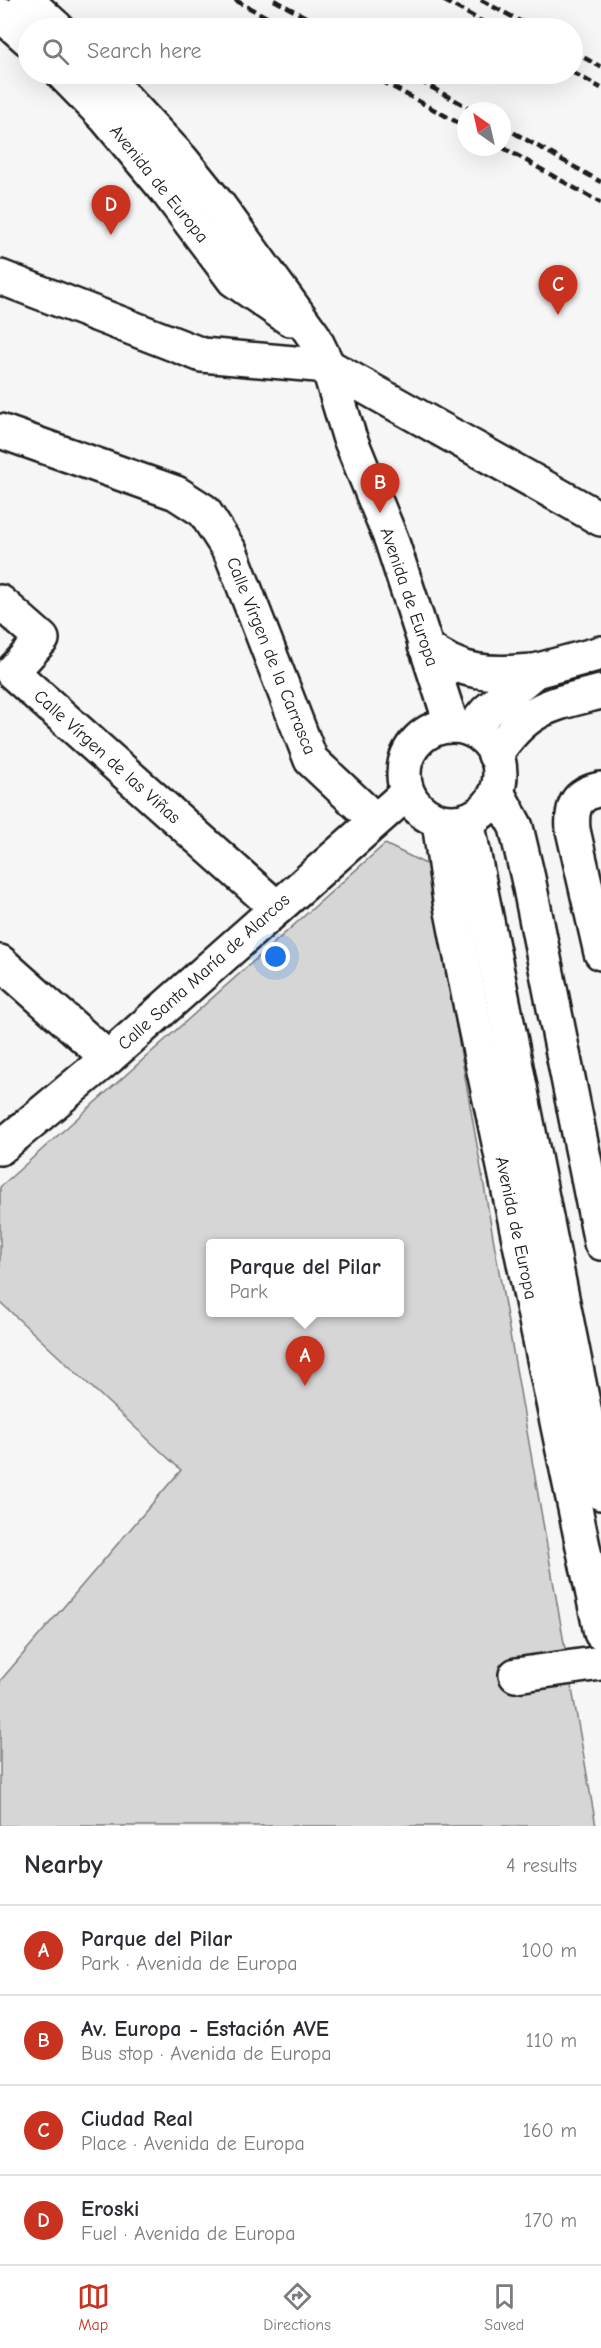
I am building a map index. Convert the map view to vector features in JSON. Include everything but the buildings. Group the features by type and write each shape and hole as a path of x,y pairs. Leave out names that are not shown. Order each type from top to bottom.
{"main road":[{"path":"26,0 46,18"},
{"path":"0,14 18,30"},
{"name":"Avenida de Europa","path":"73,84 106,118 167,190 234,280 313,335"},
{"name":"Avenida de Europa","path":"111,84 182,160 219,206 313,335 328,366 349,436 391,539 425,646 462,728"},
{"path":"0,277 202,356 328,366 601,519"},
{"name":"Calle Vírgen de la Carrasca","path":"0,431 176,493 204,511 231,553 311,760 375,820"},
{"name":"Calle Vírgen de las Viñas","path":"0,602 42,639 12,672 277,908"},
{"path":"425,646 442,660 488,674 535,671 601,653"},
{"path":"462,728 485,740 495,754 500,773 497,792 485,810 453,821 420,812 406,794 403,770 411,748 429,731 462,728 487,711 535,671"},
{"path":"495,754 525,719 550,704 601,692"},
{"path":"600,944 573,830 572,813 580,798 591,791 601,789"},
{"path":"497,792 516,827 528,878 601,1243"},
{"name":"Calle Santa María de Alarcos","path":"0,1148 108,1058 406,794"},
{"name":"Avenida de Europa","path":"453,821 601,1493"},
{"name":"Avenida de Europa","path":"453,821 450,901 601,1633"},
{"path":"0,962 108,1058"},
{"path":"516,1675 601,1663"}],"shaded area":[{"path":"385,844 428,865 596,1826 0,1826 0,1681 181,1470 0,1302 0,1187"}],"railway":[{"path":"235,0 268,18"},
{"path":"274,0 307,18"},
{"path":"443,0 476,18"},
{"path":"481,0 514,18"},
{"path":"583,57 601,67"},
{"path":"583,78 601,88"},
{"path":"387,84 457,122"},
{"path":"425,84 458,102"},
{"path":"511,131 601,182"},
{"path":"511,152 601,203"}],"place":[{"name":"Eroski","path":"111,235"},
{"name":"Ciudad Real","path":"558,315"},
{"name":"Av. Europa - Estación AVE","path":"380,513"},
{"name":"Parque del Pilar","path":"305,1386"}]}
